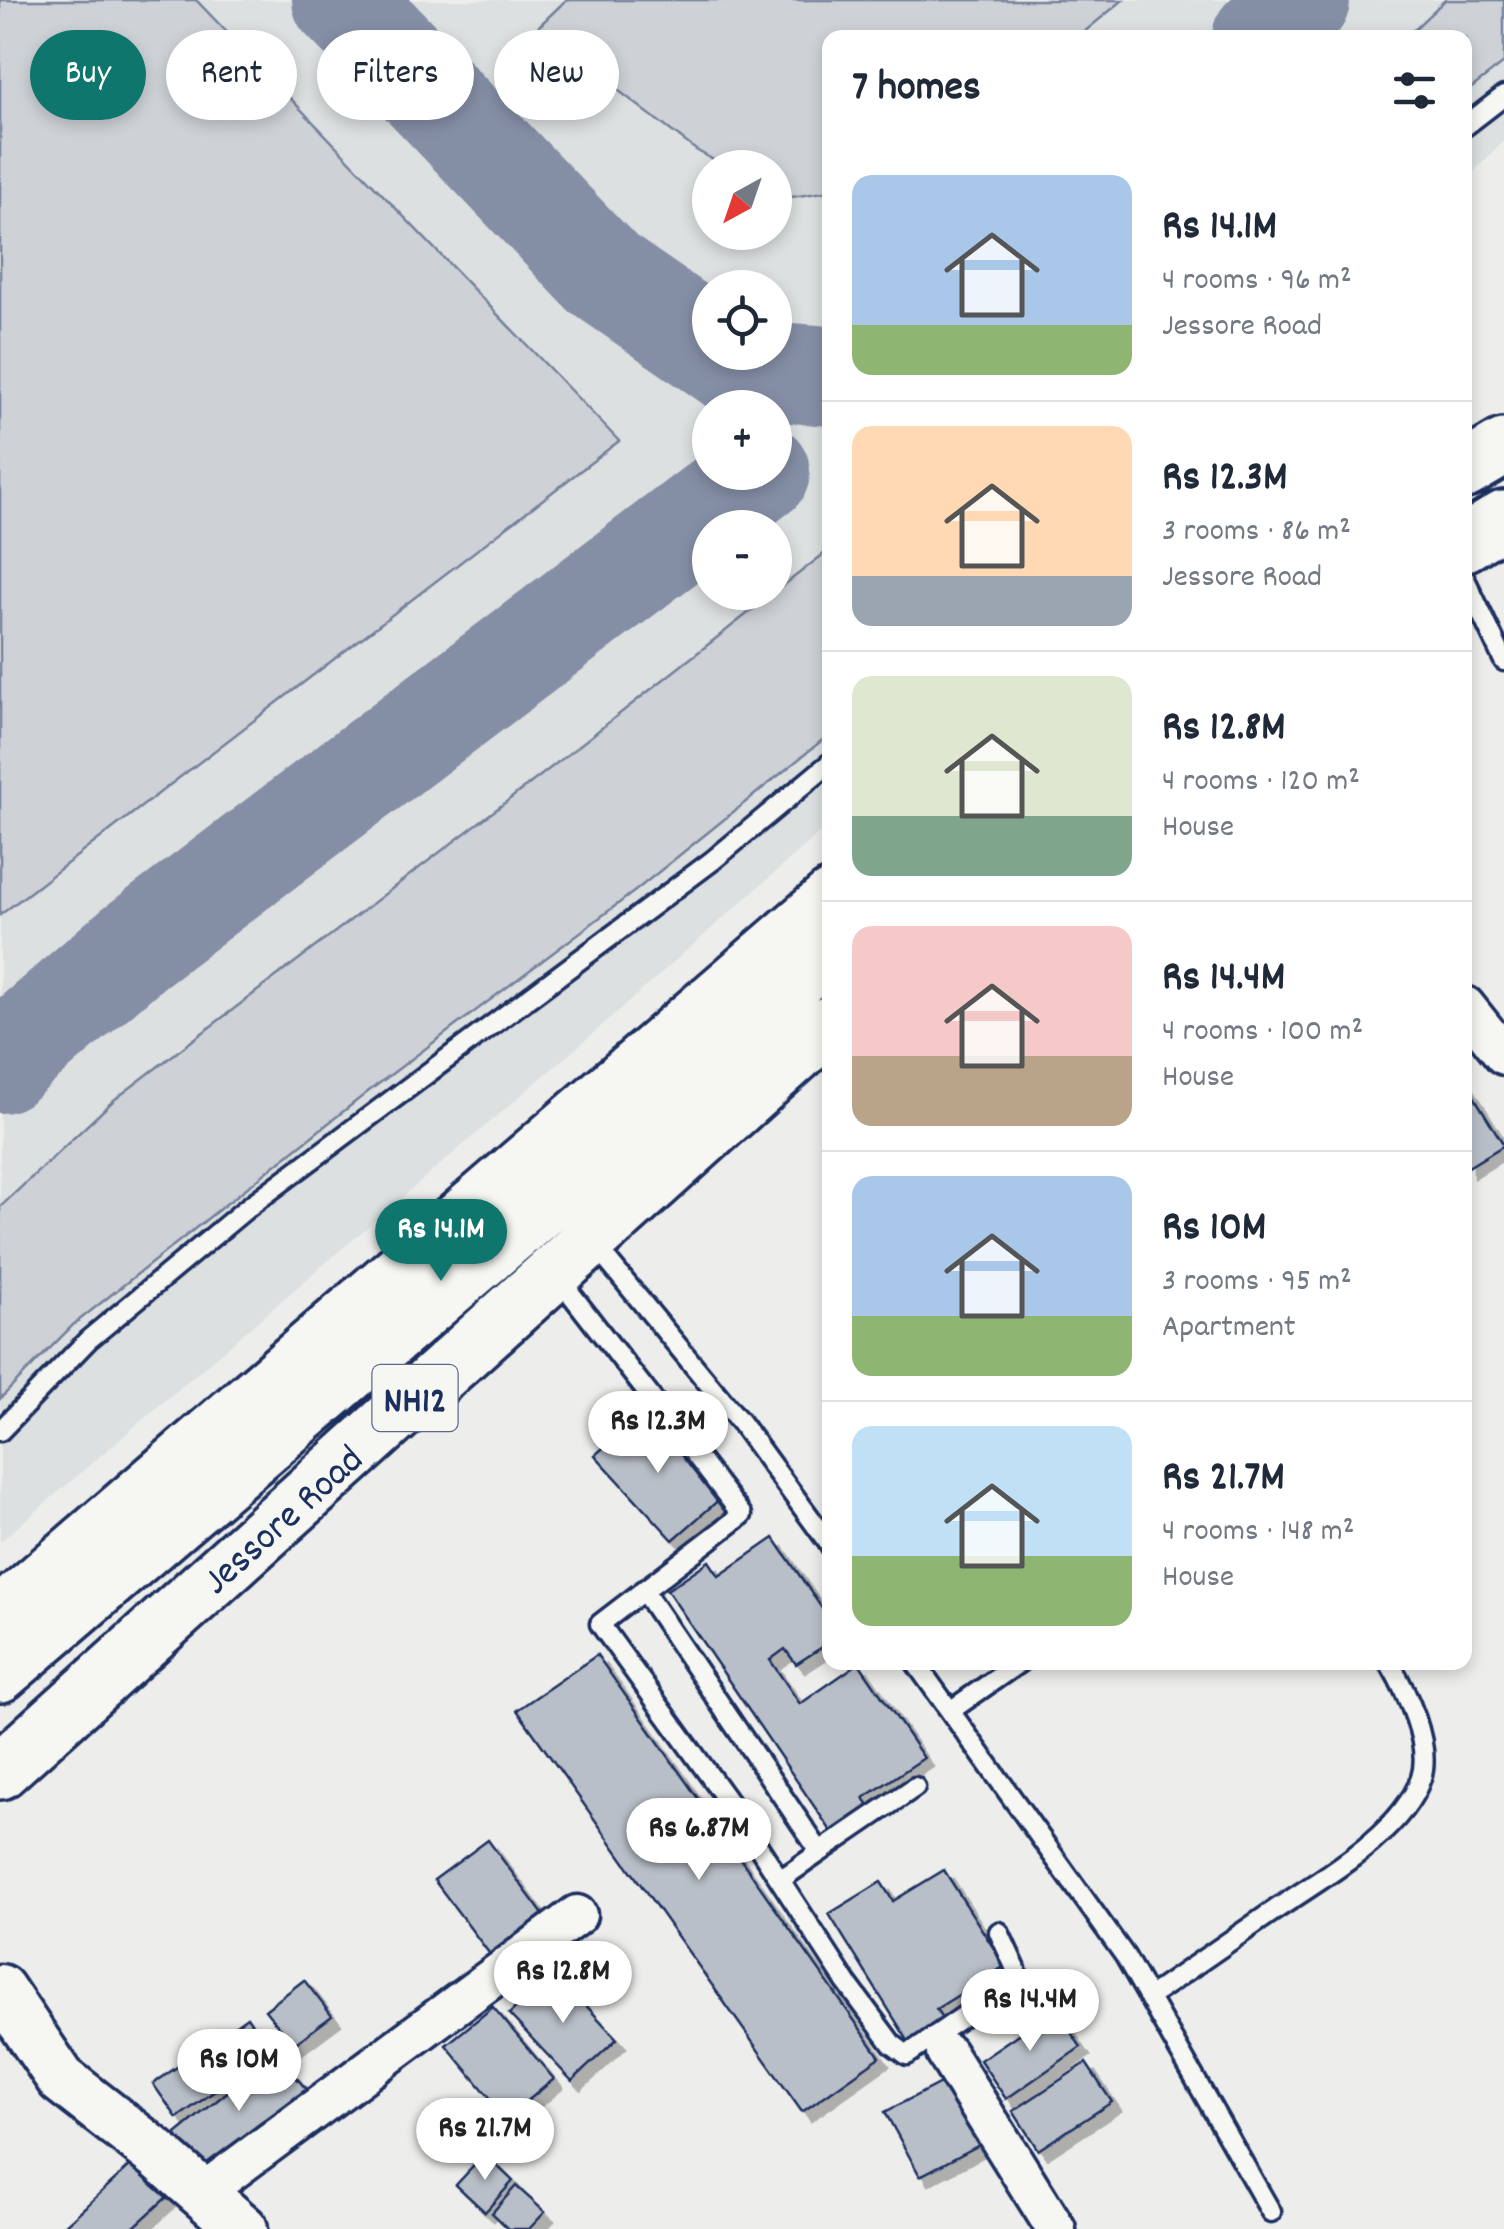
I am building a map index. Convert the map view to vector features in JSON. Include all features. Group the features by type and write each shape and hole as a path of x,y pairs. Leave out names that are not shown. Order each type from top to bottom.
{"highway":[{"path":"1472,466 1504,447"},
{"path":"1472,539 1504,519"},
{"name":"NH12","path":"0,1674 555,1198 822,958"},
{"name":"Jessore Road","path":"0,1771 822,1031"}],"street":[{"path":"0,1611 822,902"},
{"path":"1472,1015 1504,1054"},
{"path":"202,2193 577,1915"},
{"path":"0,1989 61,2079 157,2154 243,2229"},
{"path":"946,2053 1056,2229"}],"lane":[{"path":"1472,121 1504,96"},
{"path":"1472,595 1504,661"},
{"path":"0,1431 88,1340 248,1208 712,861 822,769"},
{"path":"572,1256 740,1422 822,1535"},
{"path":"572,1256 742,1515 600,1624 738,1816 846,1982 892,2044 907,2055 1012,1984 1016,1970 999,1932"},
{"path":"643,1590 820,1852"},
{"path":"922,1670 1125,1956 1270,2212"},
{"path":"950,1710 1008,1670"},
{"path":"1149,1997 1332,1871 1381,1833 1407,1805 1422,1775 1421,1744 1408,1695 1394,1670"},
{"path":"780,1880 914,1787"}],"shaded area":[{"path":"0,0 1504,0 1504,141 1472,173 1472,30 822,30 822,831 581,1044 0,1542"},
{"path":"0,0 196,0 225,30 166,30 166,120 297,120 297,105 619,441 0,915"},
{"path":"566,0 1123,0 1087,30 822,30 822,192 792,197 792,150 696,150 619,91 619,30 537,28"},
{"path":"1445,0 1504,0 1504,63 1472,88 1472,30 1413,30"},
{"path":"822,555 822,740 635,891 369,1091 73,1325 0,1399 0,1207 114,1100 752,610 792,610 792,579"}],"building":[{"path":"1472,1093 1504,1145 1472,1165"},
{"path":"643,1413 721,1498 673,1540 595,1455"},
{"path":"774,1538 822,1608 822,1647 796,1664 785,1649 770,1660 800,1704 849,1670 864,1670 924,1758 864,1798 873,1811 835,1837 667,1590 709,1561 719,1576"},
{"path":"597,1655 880,2057 802,2112 517,1710"},
{"path":"488,1840 545,1917 492,1957 434,1880"},
{"path":"944,1870 1005,1966 936,2009 945,2022 910,2044 829,1914 881,1882 893,1901"},
{"path":"554,1971 617,2039 572,2081 509,2014"},
{"path":"304,1980 332,2016 293,2045 265,2010"},
{"path":"493,2007 554,2079 507,2118 446,2045"},
{"path":"1055,2009 1081,2047 1006,2099 980,2060"},
{"path":"247,2017 271,2051 177,2118 153,2084"},
{"path":"275,2053 307,2090 203,2176 171,2138"},
{"path":"1086,2063 1112,2102 1038,2150 1013,2111"},
{"path":"950,2078 985,2142 920,2176 885,2112"},
{"path":"485,2154 513,2181 485,2212 456,2185"},
{"path":"134,2162 167,2197 132,2229 61,2229"},
{"path":"516,2186 545,2212 529,2229 509,2229 492,2213"}],"taxiway":[{"path":"342,0 603,274 692,336"},
{"path":"1270,30 1300,0"},
{"path":"753,370 822,375"},
{"path":"0,1063 133,948 736,490"}]}
